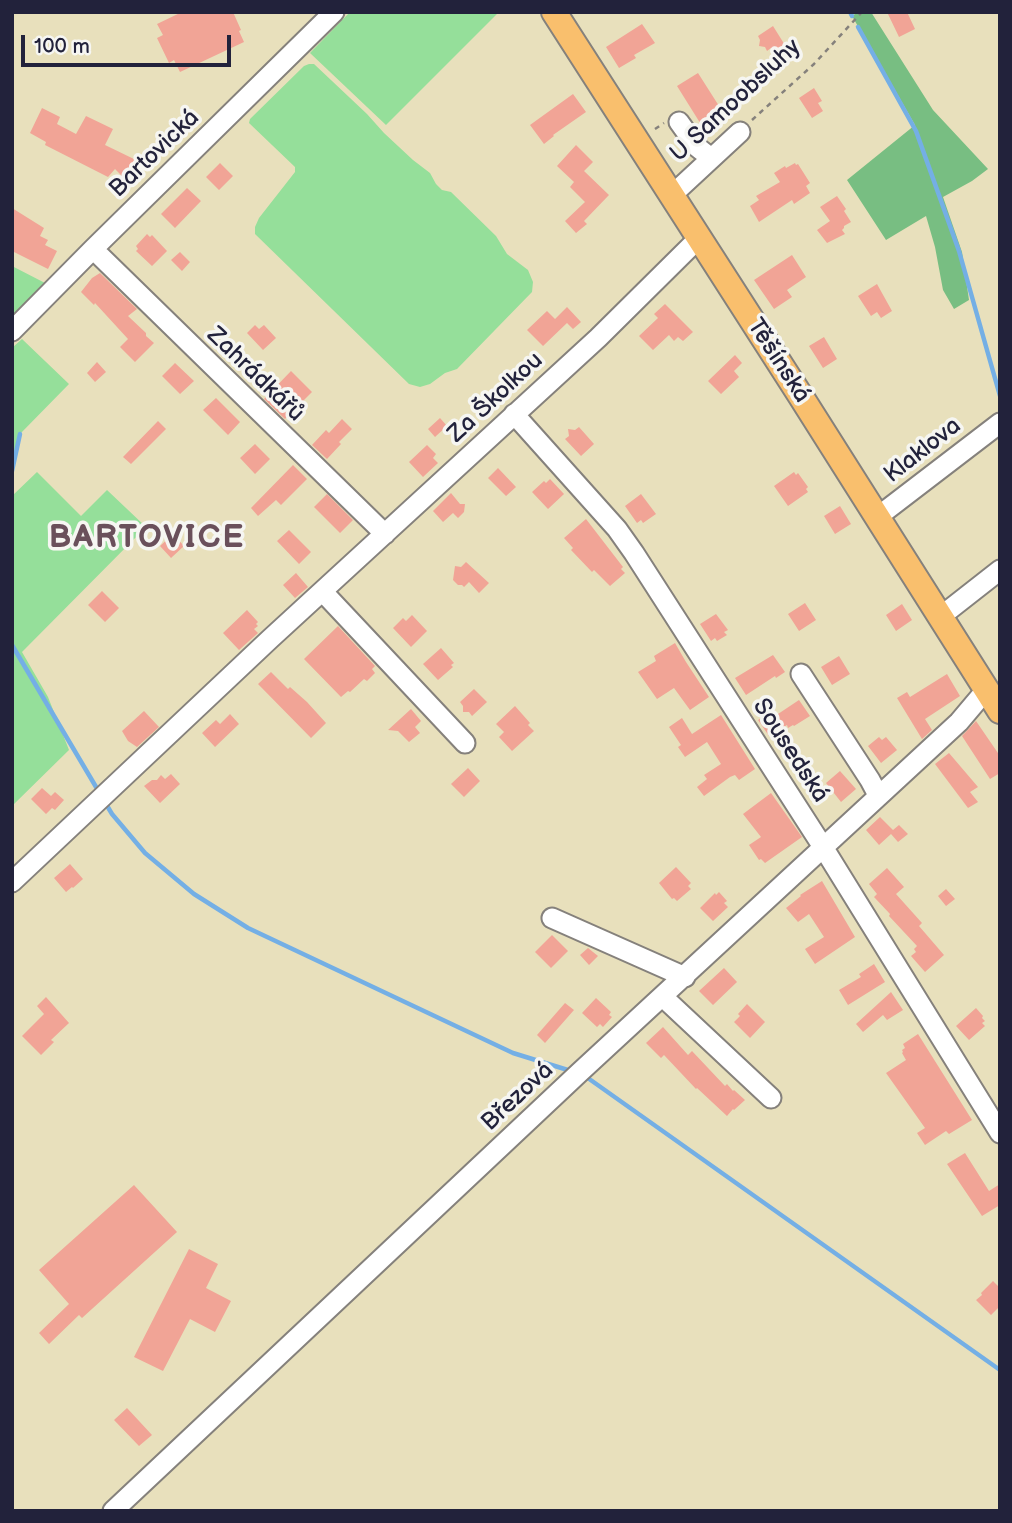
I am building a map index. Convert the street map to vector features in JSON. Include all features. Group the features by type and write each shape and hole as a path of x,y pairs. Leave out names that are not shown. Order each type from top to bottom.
{"main road":[{"name":"Těšínská","path":"554,12 994,702"}],"street":[{"name":"Bartovická","path":"12,331 334,12"},
{"path":"679,122 697,147 711,158"},
{"name":"U Samoobsluhy","path":"672,195 740,132"},
{"name":"Za Školkou","path":"12,882 598,338 699,238"},
{"name":"Zahrádkářů","path":"93,249 385,534"},
{"name":"Sousedská","path":"514,414 629,545 823,847 1000,1133"},
{"name":"Klaklova","path":"876,518 1000,423"},
{"path":"940,617 1000,569"},
{"path":"323,592 465,743"},
{"path":"801,674 878,795"},
{"name":"Březová","path":"113,1511 878,795 959,722 994,702"},
{"path":"552,918 685,977"},
{"path":"663,997 771,1098"}],"path":[{"name":"U Samoobsluhy","path":"740,132 814,64 862,12"}],"green space":[{"path":"350,12 499,12 386,125 310,53"},
{"path":"858,12 871,12 933,110 988,169 943,197 962,252 969,300 954,309 943,290 926,216 886,240 847,180 915,125 852,16"},
{"path":"309,64 314,64 384,133 430,173 442,190 451,192 496,236 507,254 528,270 533,282 532,292 457,369 445,373 430,384 420,387 409,384 255,234 259,218 295,172 295,167 249,123 250,119"},
{"path":"12,266 45,283 12,316"},
{"path":"22,339 69,384 20,434 12,468 12,348"},
{"path":"37,472 81,516 107,490 146,527 22,652 48,697 69,750 12,806 12,496"}],"building":[{"path":"182,12 233,12 244,42 180,72 174,60 169,63 157,38 163,35 157,24"},
{"path":"887,12 907,12 915,29 899,37"},
{"path":"642,24 655,43 634,55 636,58 619,68 606,47"},
{"path":"773,26 788,50 777,57 771,48 767,51 765,47 759,46 758,36"},
{"path":"698,73 719,106 724,103 731,114 720,121 717,116 702,126 677,86"},
{"path":"814,88 822,101 818,103 823,111 812,118 799,98"},
{"path":"573,94 586,112 544,144 530,125"},
{"path":"42,108 60,117 57,124 76,134 86,116 113,129 105,145 136,160 126,180 115,169 108,177 45,145 46,142 30,133"},
{"path":"576,145 593,162 584,171 609,195 584,221 587,224 576,233 565,221 585,202 570,187 574,182 557,166"},
{"path":"220,163 233,176 219,190 206,177"},
{"path":"795,163 810,183 806,186 810,193 794,204 792,200 759,222 750,206 759,200 756,196 780,182 774,173"},
{"path":"187,188 201,201 175,228 161,214"},
{"path":"837,196 851,222 842,230 845,234 827,243 817,230 830,221 820,207"},
{"path":"12,208 44,228 40,236 48,240 45,245 57,251 48,269 12,251"},
{"path":"147,234 150,237 152,235 167,251 152,266 136,251 136,246"},
{"path":"180,252 190,262 182,271 171,260"},
{"path":"792,255 806,277 787,290 792,297 774,309 754,280"},
{"path":"100,273 137,309 128,316 154,343 135,362 120,347 128,339 95,303 94,305 81,292 92,278"},
{"path":"877,284 892,311 881,318 877,312 871,316 858,296"},
{"path":"665,304 693,332 683,341 678,337 674,341 669,335 653,350 639,336 658,318 654,314"},
{"path":"567,307 581,322 573,329 567,323 543,346 527,330 547,311 555,319"},
{"path":"255,325 259,329 264,325 276,338 263,350 247,333"},
{"path":"824,337 837,359 823,368 809,346"},
{"path":"735,355 742,363 734,371 739,377 721,394 708,381"},
{"path":"97,362 106,372 95,382 87,373"},
{"path":"175,363 194,381 180,394 162,376"},
{"path":"291,371 312,392 285,419 264,399"},
{"path":"216,398 240,422 228,435 203,410"},
{"path":"440,418 447,426 435,437 428,429"},
{"path":"342,419 352,429 327,459 312,445 326,430 329,433"},
{"path":"158,421 166,429 131,464 123,457"},
{"path":"579,427 594,444 581,456 565,439 569,436 568,429 575,430"},
{"path":"255,444 270,459 255,474 240,458"},
{"path":"427,445 436,454 433,458 438,463 423,477 409,462"},
{"path":"293,465 307,479 281,505 276,500 258,516 251,508"},
{"path":"498,468 516,487 506,496 488,478"},
{"path":"794,472 796,475 798,473 808,487 808,492 788,506 774,486"},
{"path":"550,479 564,494 548,509 532,492"},
{"path":"451,493 460,504 465,504 464,512 458,518 453,513 443,522 433,511"},
{"path":"327,494 353,520 340,533 314,507"},
{"path":"641,494 656,514 643,523 641,520 637,523 625,506"},
{"path":"840,506 851,524 835,534 824,516"},
{"path":"586,519 623,567 621,569 625,573 610,586 594,570 592,572 571,550 573,548 564,538"},
{"path":"289,530 311,552 299,564 277,541"},
{"path":"173,534 184,546 171,558 160,546"},
{"path":"466,562 489,583 479,593 469,582 464,587 453,580 455,566 461,567"},
{"path":"296,573 308,587 295,598 283,585"},
{"path":"102,591 119,608 105,622 88,605"},
{"path":"805,603 816,620 799,631 788,614"},
{"path":"902,604 912,620 896,631 886,615"},
{"path":"247,610 258,622 254,629 258,633 239,650 223,633"},
{"path":"716,614 728,630 724,632 727,635 717,641 715,638 711,641 700,624"},
{"path":"412,615 427,631 411,647 393,628 403,618 406,621"},
{"path":"338,626 375,666 372,669 375,673 367,681 364,679 341,697 304,659"},
{"path":"675,643 709,697 690,710 674,688 657,699 638,672 656,661 654,656"},
{"path":"441,648 454,663 438,680 423,664"},
{"path":"773,655 785,672 746,695 735,678"},
{"path":"839,656 850,674 832,685 821,667"},
{"path":"271,672 288,689 290,687 307,702 326,723 311,738 258,684"},
{"path":"947,674 960,696 925,719 932,730 922,739 897,698 907,692 910,697"},
{"path":"474,689 487,702 472,716 469,712 463,712 460,702"},
{"path":"799,700 810,716 769,736 758,720 769,713 772,718"},
{"path":"515,706 534,731 512,751 499,737 504,732 496,724"},
{"path":"411,709 421,721 415,727 420,733 409,742 398,731 388,730"},
{"path":"144,711 159,727 137,747 128,741 122,731"},
{"path":"230,714 239,724 215,747 202,733 216,720 220,724"},
{"path":"721,715 755,769 739,780 735,775 730,777 704,796 697,787 707,779 704,775 721,764 707,742 685,757 678,747 681,745 669,727 682,718 692,734"},
{"path":"976,721 1000,756 1000,773 990,779 962,736"},
{"path":"879,737 882,740 886,737 897,750 881,763 868,746"},
{"path":"949,753 978,787 970,792 978,802 968,808 935,764"},
{"path":"468,768 480,781 464,797 451,784"},
{"path":"840,771 856,789 841,802 826,783"},
{"path":"171,774 180,784 160,803 144,786 161,775 165,779"},
{"path":"42,788 51,796 55,792 64,800 55,810 52,808 46,814 31,799"},
{"path":"771,793 802,837 765,863 759,860 749,845 761,837 743,814"},
{"path":"880,817 893,830 899,825 908,834 898,842 891,834 879,845 866,830"},
{"path":"70,864 83,879 66,892 54,878"},
{"path":"676,867 691,883 688,886 691,889 677,901 672,899 659,883"},
{"path":"887,868 904,887 896,894 922,923 919,926 944,955 925,972 911,956 916,952 914,949 917,946 874,897 877,894 869,884"},
{"path":"822,881 855,937 815,964 805,949 824,937 809,914 798,922 786,908"},
{"path":"946,889 955,899 946,906 938,896"},
{"path":"719,892 727,901 724,903 728,907 713,921 700,908"},
{"path":"552,935 568,951 551,968 535,952"},
{"path":"588,948 598,956 589,965 580,955"},
{"path":"874,964 885,982 848,1005 839,990 861,977 859,974"},
{"path":"724,968 737,982 713,1005 699,991"},
{"path":"891,992 903,1010 887,1020 883,1015 863,1032 856,1024"},
{"path":"46,997 69,1023 51,1040 54,1042 41,1055 22,1036 44,1014 37,1006"},
{"path":"596,998 611,1012 609,1015 612,1017 603,1027 600,1024 597,1027 582,1013"},
{"path":"565,1003 574,1010 545,1043 537,1035"},
{"path":"747,1004 765,1022 750,1038 734,1022"},
{"path":"976,1008 983,1016 985,1021 982,1023 985,1026 969,1040 956,1026"},
{"path":"663,1027 688,1055 692,1051 725,1086 727,1084 745,1100 727,1116 696,1089 664,1055 661,1058 646,1043"},
{"path":"918,1034 972,1120 949,1134 946,1131 925,1145 917,1133 925,1128 886,1073 906,1060 902,1053 905,1048 903,1044"},
{"path":"965,1153 989,1191 1000,1184 1000,1205 982,1216 947,1164"},
{"path":"134,1185 177,1232 82,1318 79,1315 49,1344 39,1333 69,1304 39,1270"},
{"path":"189,1249 218,1264 206,1288 231,1301 215,1332 190,1319 163,1371 134,1357"},
{"path":"993,1281 1000,1288 1000,1306 991,1315 976,1300"},
{"path":"127,1408 152,1435 139,1446 114,1420"}],"waterway":[{"path":"850,12 852,16"},
{"path":"858,27 916,131 959,251 1000,396"},
{"path":"12,471 20,434"},
{"path":"12,645 99,792"},
{"path":"106,804 145,853 194,894 248,928 513,1053 571,1071"},
{"path":"585,1076 1000,1370"}],"district":[{"name":"BARTOVICE","path":"147,539"}]}
